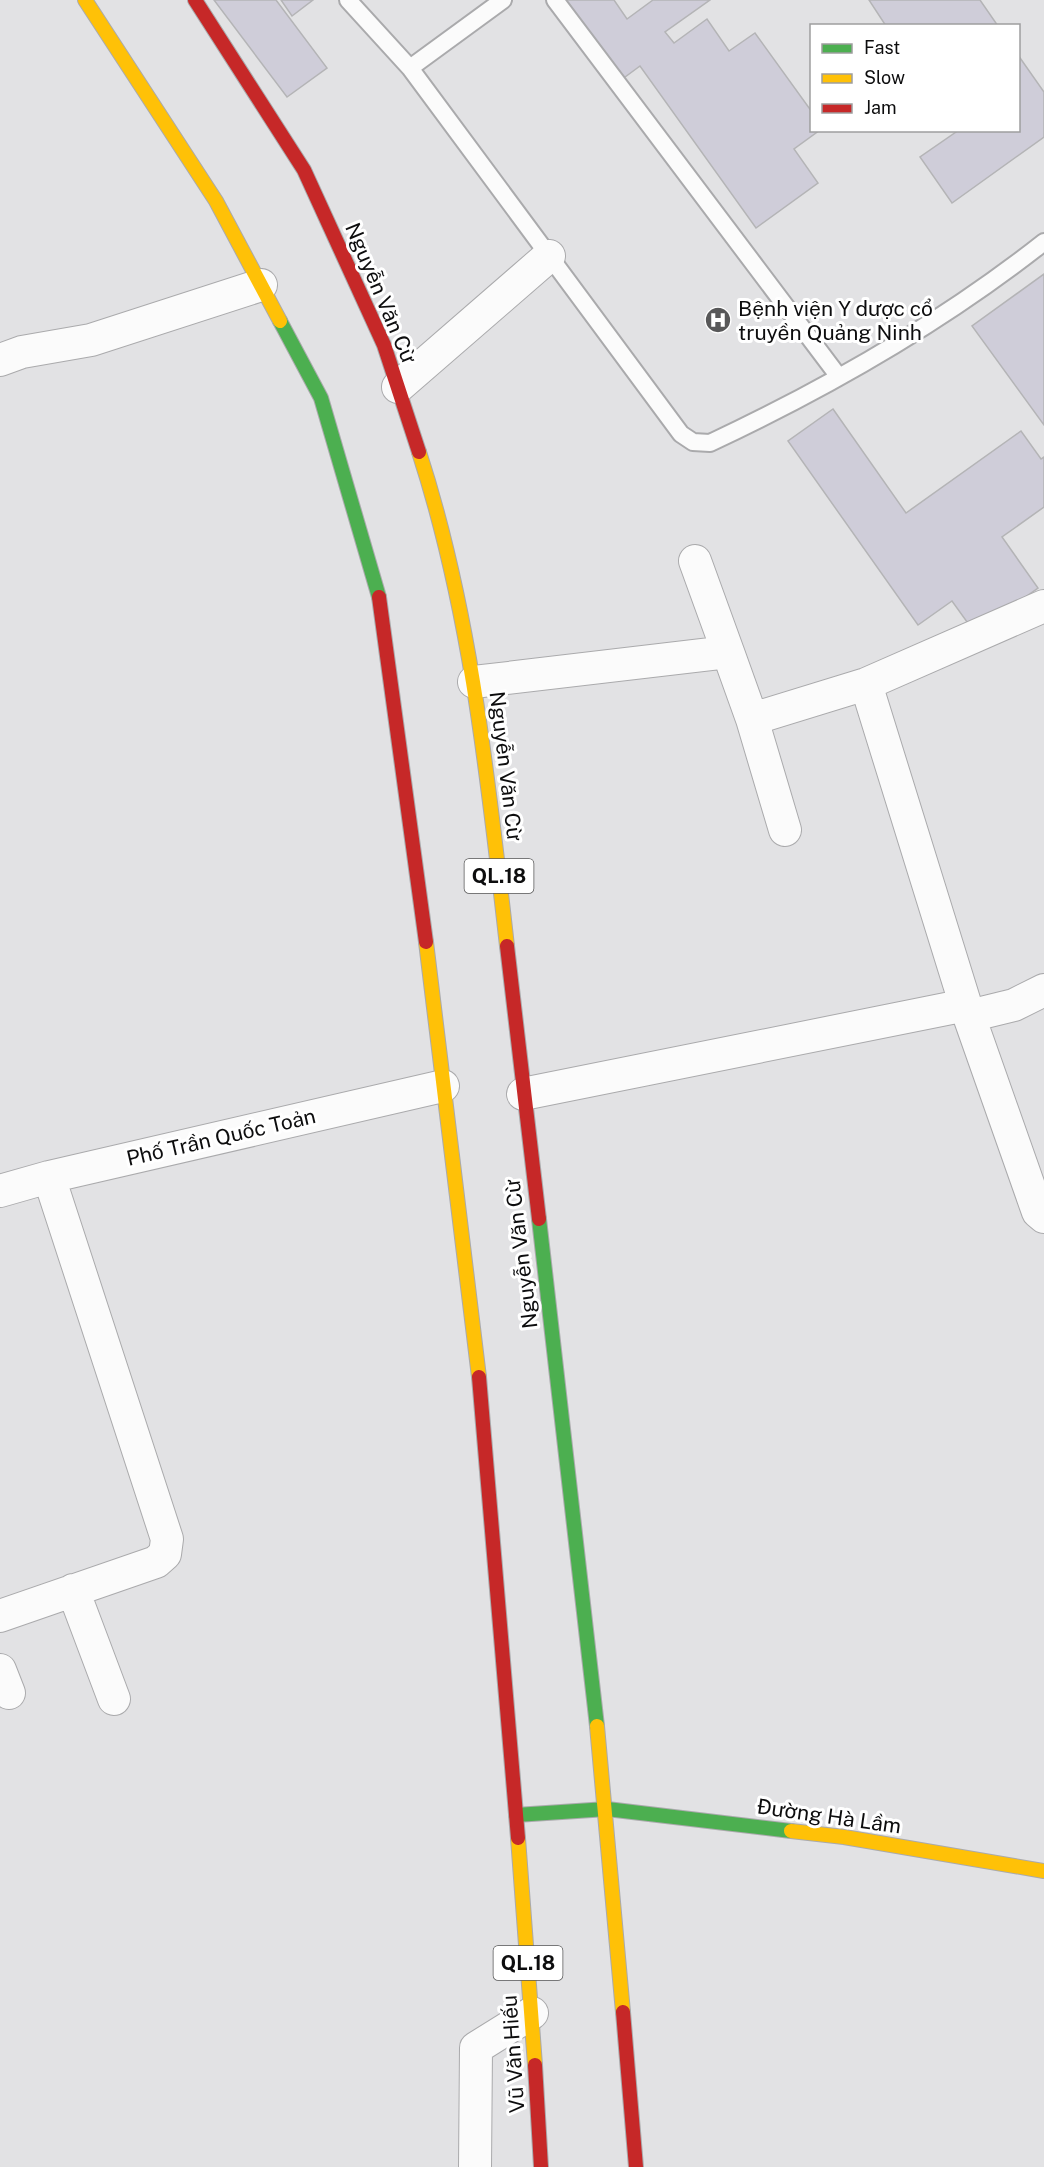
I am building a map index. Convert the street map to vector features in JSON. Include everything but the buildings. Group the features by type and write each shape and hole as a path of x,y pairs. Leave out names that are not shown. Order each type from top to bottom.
{"main road":[{"name":"QL.18","path":"85,0 216,201 321,398 379,595 418,872 443,1086"},
{"name":"Nguyễn Văn Cừ","path":"195,0 304,170 384,345 441,519 482,725 607,1809"},
{"name":"Vũ Văn Hiếu","path":"443,1086 485,1425 532,2013 541,2167"},
{"name":"QL.18","path":"607,1809 636,2162"},
{"name":"Đường Hà Lầm","path":"516,1815 607,1809 844,1837 998,1865 1044,1870"}],"street":[{"path":"398,387 549,256"},
{"path":"0,360 102,337 261,285"},
{"path":"695,561 752,719 785,830"},
{"path":"752,719 866,684 1044,606"},
{"path":"474,682 728,652"},
{"path":"866,684 968,1010 1038,1212 1044,1217"},
{"path":"523,1094 968,1010 1014,1005 1044,990"},
{"name":"Phố Trần Quốc Toản","path":"0,1191 49,1177 443,1086"},
{"path":"0,1616 156,1562 165,1554 167,1539 49,1177"},
{"path":"73,1590 114,1699"},
{"path":"475,2167 476,2048 532,2013"}],"lane":[{"path":"348,0 410,68 681,434 693,442 710,443 839,377 1001,276 1044,242"},
{"path":"410,68 503,0"},
{"path":"555,0 839,377"}],"traffic: fast":[{"path":"280,321 321,398 379,597"},
{"path":"539,1219 597,1726"},
{"path":"516,1815 607,1809 791,1831"}],"traffic: slow":[{"path":"85,0 216,201 280,321"},
{"path":"419,452 437,512 465,635 485,759 507,946"},
{"path":"426,942 479,1377"},
{"path":"597,1726 623,2012"},
{"path":"791,1831 844,1837 1044,1871"},
{"path":"518,1838 535,2065"}],"traffic: jam":[{"path":"195,0 304,170 384,345 419,452"},
{"path":"379,597 426,942"},
{"path":"507,946 539,1219"},
{"path":"479,1377 518,1838"},
{"path":"623,2012 636,2167"},
{"path":"535,2065 541,2167"}],"place":[{"name":"Bệnh viện Y dược cổ truyền Quảng Ninh","path":"718,320"}]}
